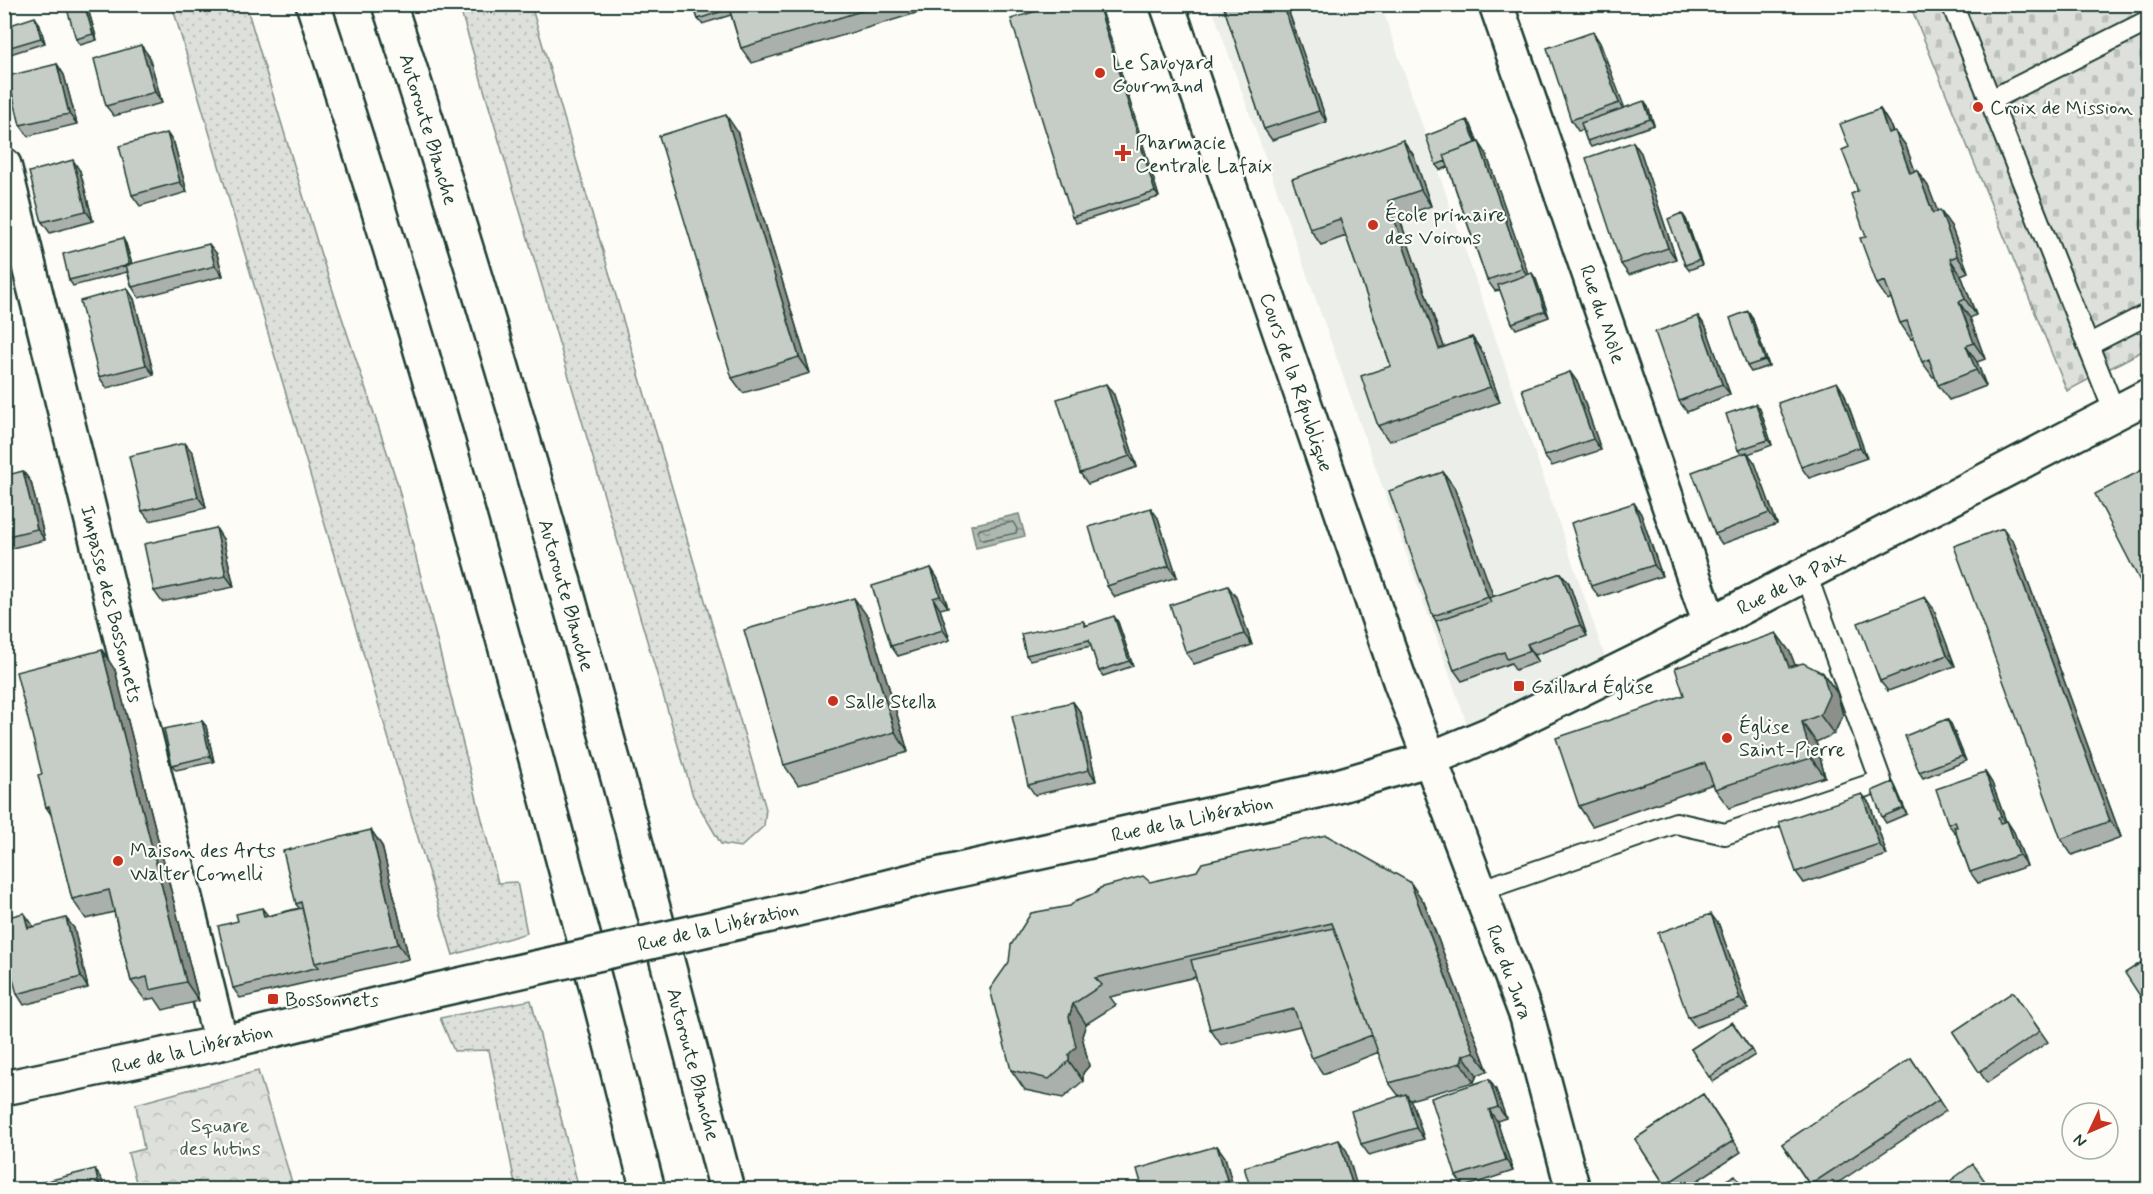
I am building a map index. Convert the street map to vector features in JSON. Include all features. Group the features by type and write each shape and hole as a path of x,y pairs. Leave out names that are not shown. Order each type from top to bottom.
{"main road":[{"path":"313,4 417,334 569,879 648,1190"},
{"name":"Autoroute Blanche","path":"389,4 448,191 560,570 638,852 727,1190"},
{"name":"Cours de la République","path":"1167,4 1372,599 1430,759"},
{"name":"Rue du Môle","path":"1496,4 1710,624"},
{"name":"Impasse des Bossonnets","path":"4,165 220,1043"},
{"name":"Rue de la Paix","path":"1430,759 1490,734 1710,624 2148,396"},
{"name":"Rue du Jura","path":"1430,759 1533,1035 1573,1190"},
{"name":"Rue de la Libération","path":"7,1079 220,1043 428,992 824,903 922,878 1331,788 1430,759"}],"lane":[{"path":"1952,4 2115,413"},
{"path":"1990,100 2148,21"},
{"path":"2088,345 2148,314"},
{"path":"1479,891 1676,823 1725,834 1881,781 1806,574"}],"shaded area":[{"name":"École primaire des Voirons","path":"1211,5 1381,5 1606,660 1480,725 1467,724"}],"green space":[{"path":"172,5 246,5 321,255 397,482 498,883 517,882 527,933 453,955"},
{"path":"459,5 531,5 766,809 764,826 741,847 721,844 693,796"},
{"path":"1910,5 2148,5 2148,348 2067,391"},
{"path":"531,1000 579,1189 516,1189 489,1050 454,1051 440,1018"},
{"name":"Square des hutins","path":"258,1071 294,1189 138,1189 128,1153 144,1149 136,1104"}],"water":[{"path":"1019,514 1025,536 976,548 971,525"}],"building":[{"path":"84,4 93,34 76,39 67,9"},
{"path":"693,4 728,4 729,9 698,19"},
{"path":"728,4 884,4 741,48"},
{"path":"1058,4 1098,4 1155,192 1072,217 1011,19"},
{"path":"1283,4 1319,111 1264,129 1223,5"},
{"path":"35,17 41,38 4,49 4,27"},
{"path":"1593,32 1619,103 1571,120 1547,48"},
{"path":"141,45 155,92 106,106 94,59"},
{"path":"57,64 69,114 20,125 8,76"},
{"path":"1644,101 1650,119 1587,141 1581,123"},
{"path":"1880,109 1888,133 1895,131 1910,173 1917,170 1933,213 1940,210 1957,256 1950,259 1965,299 1959,302 1974,343 1966,346 1976,370 1938,385 1929,359 1922,362 1907,321 1900,323 1885,281 1877,284 1860,238 1866,237 1851,194 1858,191 1842,150 1849,147 1840,124"},
{"path":"726,115 799,357 732,378 659,136"},
{"path":"1467,120 1476,143 1444,155 1446,161 1436,165 1426,136"},
{"path":"167,133 180,182 132,195 119,146"},
{"path":"1403,140 1421,190 1388,201 1439,349 1472,337 1490,387 1378,426 1361,376 1391,366 1340,219 1310,229 1292,179"},
{"path":"1479,142 1522,268 1487,280 1444,155"},
{"path":"1633,142 1668,248 1621,264 1586,158"},
{"path":"73,160 86,211 42,222 29,172"},
{"path":"1682,213 1699,260 1685,265 1668,219"},
{"path":"123,238 129,265 69,280 63,254"},
{"path":"209,244 215,266 132,287 126,265"},
{"path":"1532,273 1545,311 1512,323 1498,285"},
{"path":"127,288 146,365 99,377 80,301"},
{"path":"1748,311 1765,360 1747,366 1730,318"},
{"path":"1698,316 1722,384 1679,401 1655,332"},
{"path":"1570,372 1593,439 1544,456 1522,389"},
{"path":"1837,382 1860,447 1801,467 1778,403"},
{"path":"1106,384 1130,456 1080,473 1057,399"},
{"path":"1756,404 1768,440 1738,450 1726,414"},
{"path":"185,443 198,497 142,511 129,456"},
{"path":"1747,452 1769,513 1715,534 1692,472"},
{"path":"2148,467 2148,579 2141,583 2095,494"},
{"path":"23,471 37,529 4,537 4,476"},
{"path":"1443,472 1488,597 1433,616 1389,491"},
{"path":"1634,503 1654,565 1591,586 1571,523"},
{"path":"1151,508 1169,566 1107,586 1089,527"},
{"path":"216,528 226,576 154,591 144,544"},
{"path":"2003,528 2110,821 2061,839 1954,546"},
{"path":"931,568 940,596 933,598 943,630 891,646 872,586"},
{"path":"1561,573 1580,625 1527,644 1530,651 1507,659 1504,652 1454,670 1436,621 1491,602 1489,598"},
{"path":"1228,586 1244,634 1186,653 1170,605"},
{"path":"1925,597 1947,655 1880,681 1858,623"},
{"name":"Salle Stella","path":"854,598 895,732 784,765 744,630"},
{"path":"1114,616 1129,661 1099,671 1089,640 1026,655 1021,634 1083,621 1085,626"},
{"name":"Église Saint-Pierre","path":"1776,633 1789,667 1803,663 1823,673 1829,695 1820,715 1802,722 1811,758 1715,789 1705,763 1579,806 1556,738 1684,695 1675,668"},
{"name":"Maison des Arts Walter Comelli","path":"102,650 186,982 150,990 147,977 131,981 109,890 72,899 49,806 46,807 38,775 42,774 16,672"},
{"path":"1073,702 1089,770 1028,785 1012,716"},
{"path":"1947,719 1962,756 1919,772 1905,736"},
{"path":"202,721 210,756 172,765 164,729"},
{"path":"1985,772 2001,817 1998,818 2000,823 2007,821 2019,855 1970,872 1954,827 1957,827 1955,821 1948,824 1936,789"},
{"path":"1893,782 1903,808 1882,817 1872,791"},
{"path":"1862,794 1879,844 1796,872 1779,822"},
{"path":"371,830 398,944 315,963 301,902 296,904 283,851"},
{"path":"1326,835 1410,882 1474,1052 1463,1055 1461,1063 1389,1083 1332,923 1095,978 1102,985 1073,1004 1069,1017 1076,1047 1069,1054 1069,1061 1049,1079 1011,1070 990,989 1009,962 1011,945 1031,913 1070,906 1077,900 1096,893 1100,888 1143,876 1150,882 1197,871 1202,863"},
{"path":"262,908 264,917 302,908 315,963 319,967 233,988 218,926 238,921 236,914"},
{"path":"24,913 28,928 66,918 81,977 17,994 4,946 4,918"},
{"path":"1711,914 1740,999 1688,1017 1658,933"},
{"path":"1334,928 1372,1035 1312,1058 1294,1009 1210,1029 1191,960"},
{"path":"2148,958 2148,1008 2125,973"},
{"path":"2013,992 2040,1031 1979,1072 1953,1032"},
{"path":"1732,1022 1751,1050 1709,1077 1691,1049"},
{"path":"1911,1058 1939,1100 1810,1185 1782,1144"},
{"path":"1489,1079 1498,1107 1489,1110 1506,1160 1456,1176 1431,1098"},
{"path":"1406,1094 1416,1128 1361,1144 1351,1111"},
{"path":"1703,1094 1733,1141 1665,1185 1635,1139"},
{"path":"1339,1140 1354,1190 1251,1190 1244,1167"},
{"path":"1217,1146 1227,1180 1194,1190 1143,1190 1137,1169"},
{"path":"1973,1164 1991,1190 1938,1190"},
{"path":"95,1169 100,1190 24,1190 23,1187"},
{"path":"1735,1175 1744,1190 1716,1190 1714,1187"},
{"path":"365,1186 366,1190 354,1190"}],"place":[{"name":"Le Savoyard Gourmand","path":"1100,73"},
{"name":"Croix de Mission","path":"1978,107"},
{"name":"Pharmacie Centrale Lafaix","path":"1123,153"},
{"name":"École primaire des Voirons","path":"1373,225"},
{"name":"Gaillard Église","path":"1519,686"},
{"name":"Salle Stella","path":"833,701"},
{"name":"Église Saint-Pierre","path":"1727,738"},
{"name":"Maison des Arts Walter Comelli","path":"118,861"},
{"name":"Bossonnets","path":"273,999"}]}
